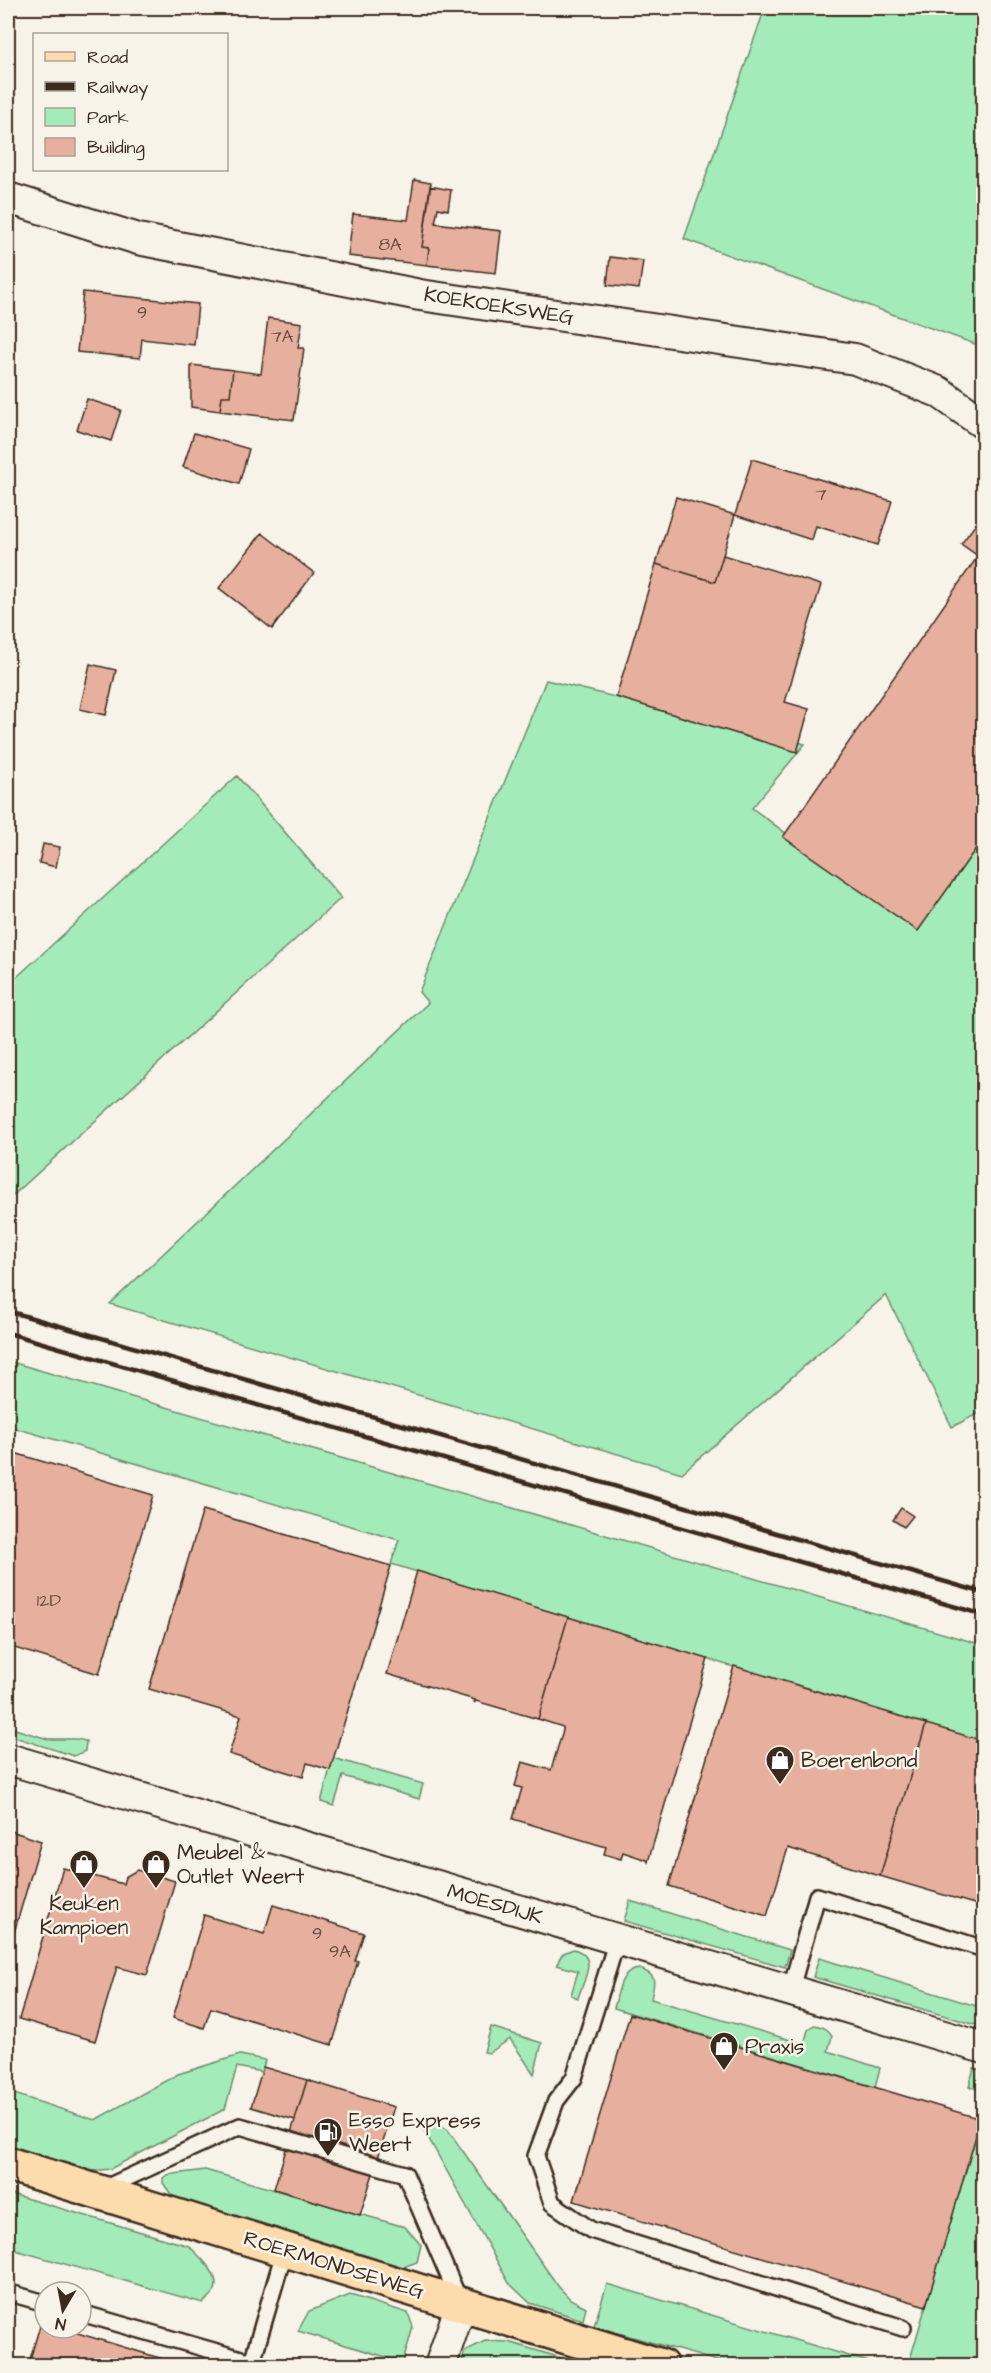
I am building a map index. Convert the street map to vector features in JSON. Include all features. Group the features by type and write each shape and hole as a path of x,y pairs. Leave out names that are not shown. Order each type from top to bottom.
{"main road":[{"name":"ROERMONDSEWEG","path":"8,2164 661,2366"}],"street":[{"name":"KOEKOEKSWEG","path":"8,198 138,239 420,295 855,359 939,392 984,424"},
{"name":"MOESDIJK","path":"8,1759 984,2048"},
{"path":"440,2366 461,2305"}],"lane":[{"path":"790,1992 817,1896 984,1950"},
{"path":"617,1940 574,2078 556,2101 536,2156 552,2203 591,2230 903,2328"},
{"path":"99,2191 240,2126 405,2174 461,2305"},
{"path":"93,2316 259,2364 285,2249"},
{"path":"10,2293 33,2300"}],"green space":[{"path":"765,8 983,8 983,347 684,239"},
{"path":"546,680 805,744 752,808 916,930 983,835 983,1411 952,1427 886,1295 682,1473 110,1304 428,1003 419,992"},
{"path":"237,776 341,898 8,1200 8,985"},
{"path":"8,1361 983,1645 983,1742 391,1564 399,1540 8,1426"},
{"path":"8,1727 48,1739 86,1741 85,1751 74,1756 8,1735"},
{"path":"333,1758 423,1784 419,1799 343,1776 334,1806 321,1802"},
{"path":"630,1901 790,1950 785,1967 624,1921"},
{"path":"574,1949 586,1957 588,1963 578,1998 571,1995 578,1971 557,1965 562,1954"},
{"path":"819,1958 983,2008 983,2027 813,1977"},
{"path":"639,1969 650,1974 654,1980 651,1999 804,2044 808,2030 814,2025 825,2028 832,2036 828,2051 880,2068 875,2087 614,2008 624,1978 632,1971"},
{"path":"491,2027 542,2043 534,2074 510,2039 489,2053 484,2052"},
{"path":"240,2055 265,2060 262,2072 237,2067 225,2109 110,2169 84,2172 8,2149 8,2092 95,2120 178,2074"},
{"path":"974,2068 983,2071 983,2091 969,2086"},
{"path":"983,2112 983,2365 908,2366"},
{"path":"424,2116 433,2119 448,2130 558,2286 570,2299 586,2307 583,2320 530,2303 509,2283 418,2119"},
{"path":"205,2170 405,2227 421,2245 417,2262 401,2268 173,2197 163,2183 163,2178 167,2175"},
{"path":"8,2193 189,2246 213,2273 216,2286 214,2292 203,2303 8,2248"},
{"path":"607,2284 879,2365 731,2365 594,2326"},
{"path":"350,2295 408,2313 413,2327 403,2362 298,2331 309,2311"},
{"path":"485,2341 508,2342 585,2365 461,2365 465,2351"}],"building":[{"path":"414,180 431,183 422,247 429,248 427,265 348,256 353,214 408,220"},
{"path":"430,186 451,190 448,210 438,208 435,223 501,231 496,273 427,265 429,248 422,247"},
{"path":"610,257 643,261 639,289 607,285"},
{"path":"83,292 198,304 194,345 142,339 140,358 77,352"},
{"path":"268,318 302,323 298,348 304,348 294,420 220,411 222,396 230,396 233,370 261,374"},
{"path":"191,365 233,370 230,396 222,396 220,411 191,407"},
{"path":"87,399 121,410 111,441 77,430"},
{"path":"194,433 249,449 239,484 183,467"},
{"path":"752,459 892,501 878,545 816,526 812,540 735,515"},
{"path":"676,497 735,515 715,582 656,564"},
{"path":"984,513 984,837 918,931 783,837 978,556 961,544"},
{"path":"262,533 314,573 272,629 219,588"},
{"path":"723,555 821,585 785,702 809,709 797,752 616,697 656,564 715,582"},
{"path":"90,664 116,670 106,715 80,709"},
{"path":"43,844 60,847 56,867 39,863"},
{"path":"8,1451 153,1495 99,1674 8,1646"},
{"path":"901,1508 913,1516 904,1527 893,1520"},
{"path":"203,1510 391,1566 330,1770 307,1763 303,1777 229,1754 241,1716 149,1689"},
{"path":"417,1571 568,1617 538,1719 476,1701 474,1703 475,1700 387,1674"},
{"path":"568,1617 708,1659 648,1862 623,1852 621,1859 604,1854 606,1847 513,1819 522,1788 515,1786 522,1762 551,1770 563,1730 563,1727 538,1719"},
{"path":"734,1666 926,1724 880,1876 788,1848 767,1916 669,1886"},
{"path":"926,1724 984,1741 984,1907 880,1876"},
{"path":"8,1830 41,1841 8,1953"},
{"path":"63,1868 123,1884 125,1877 137,1870 175,1881 147,1975 117,1967 95,2041 19,2019"},
{"path":"273,1905 364,1933 355,1961 358,1961 332,2045 211,2008 204,2028 173,2018 204,1915 264,1934"},
{"path":"630,2014 981,2119 926,2306 574,2201"},
{"path":"263,2067 307,2080 295,2120 251,2107"},
{"path":"307,2080 394,2107 360,2215 274,2189"},
{"path":"93,2338 186,2366 28,2366 36,2340 93,2340"}],"railway":[{"path":"8,1311 984,1593"},
{"path":"8,1333 984,1615"}],"place":[{"name":"Boerenbond","path":"780,1786"},
{"name":"Keuken Kampioen","path":"84,1890"},
{"name":"Meubel & Outlet Weert","path":"156,1890"},
{"name":"Praxis","path":"724,2072"},
{"name":"Esso Express Weert","path":"328,2158"}]}
